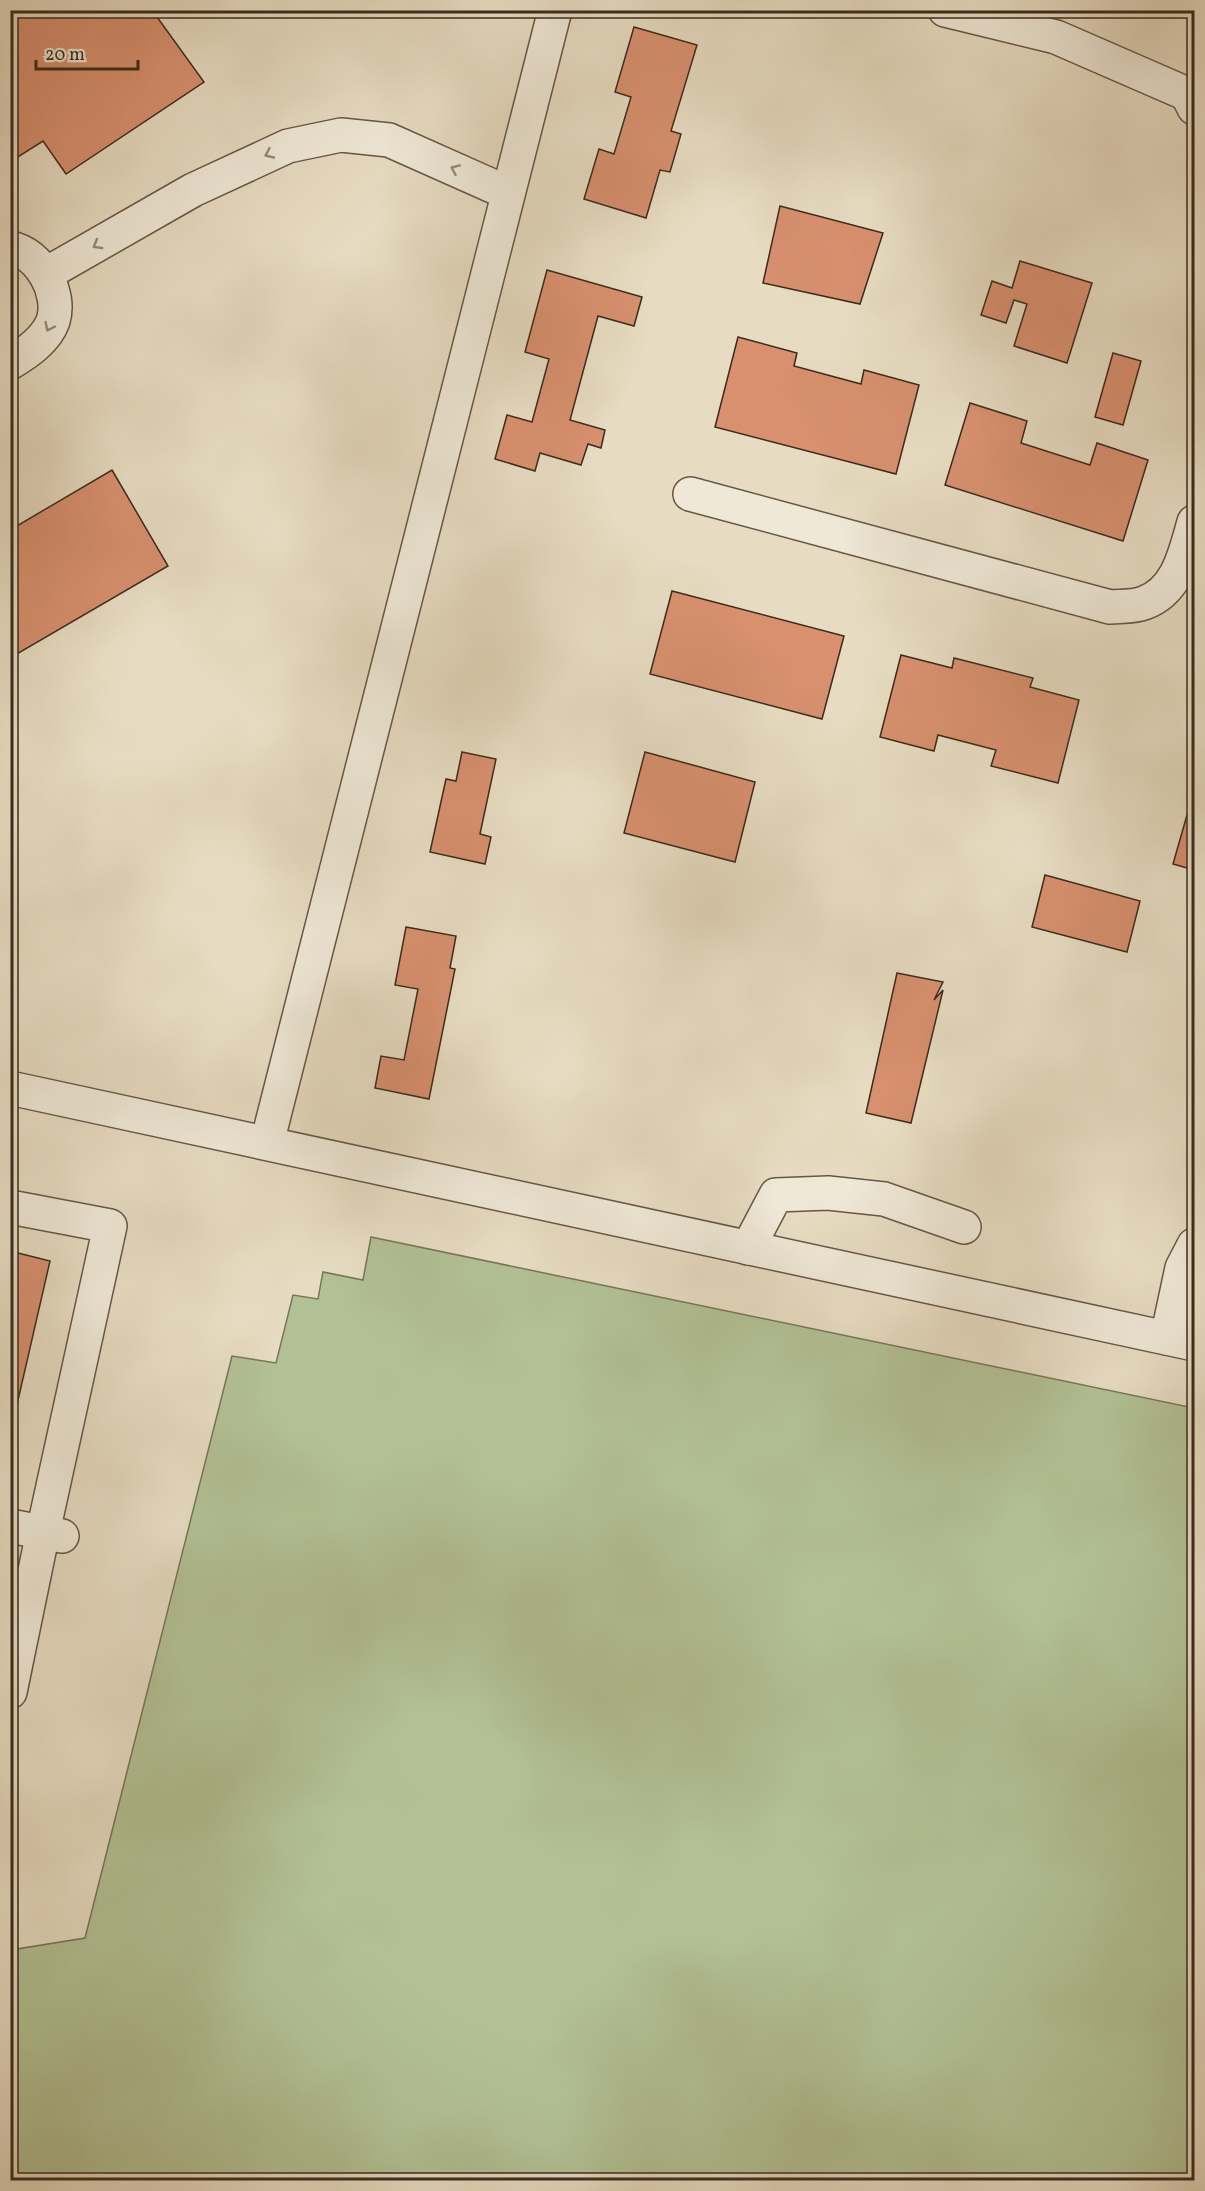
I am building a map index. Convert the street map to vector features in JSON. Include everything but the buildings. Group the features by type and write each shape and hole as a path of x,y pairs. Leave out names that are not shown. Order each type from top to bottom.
{"lane":[{"path":"267,1143 555,10"},
{"path":"945,10 1056,37 1192,99"},
{"path":"46,274 193,190 288,146 341,135 388,140 508,193"},
{"path":"10,248 25,252 46,274 54,296 53,320 44,338 24,356 10,363"},
{"path":"690,494 1110,607 1143,603 1168,588 1181,566 1194,522"},
{"path":"10,1088 1181,1341 1182,1268 1194,1245"},
{"path":"748,1248 776,1195 828,1193 884,1199 964,1227"},
{"path":"10,1207 110,1226 52,1534 10,1692"},
{"path":"10,1526 52,1534"}],"green space":[{"path":"371,1237 1194,1408 1194,2180 11,2180 11,1950 85,1938 232,1356 276,1363 293,1295 318,1299 323,1272 363,1280"}]}
